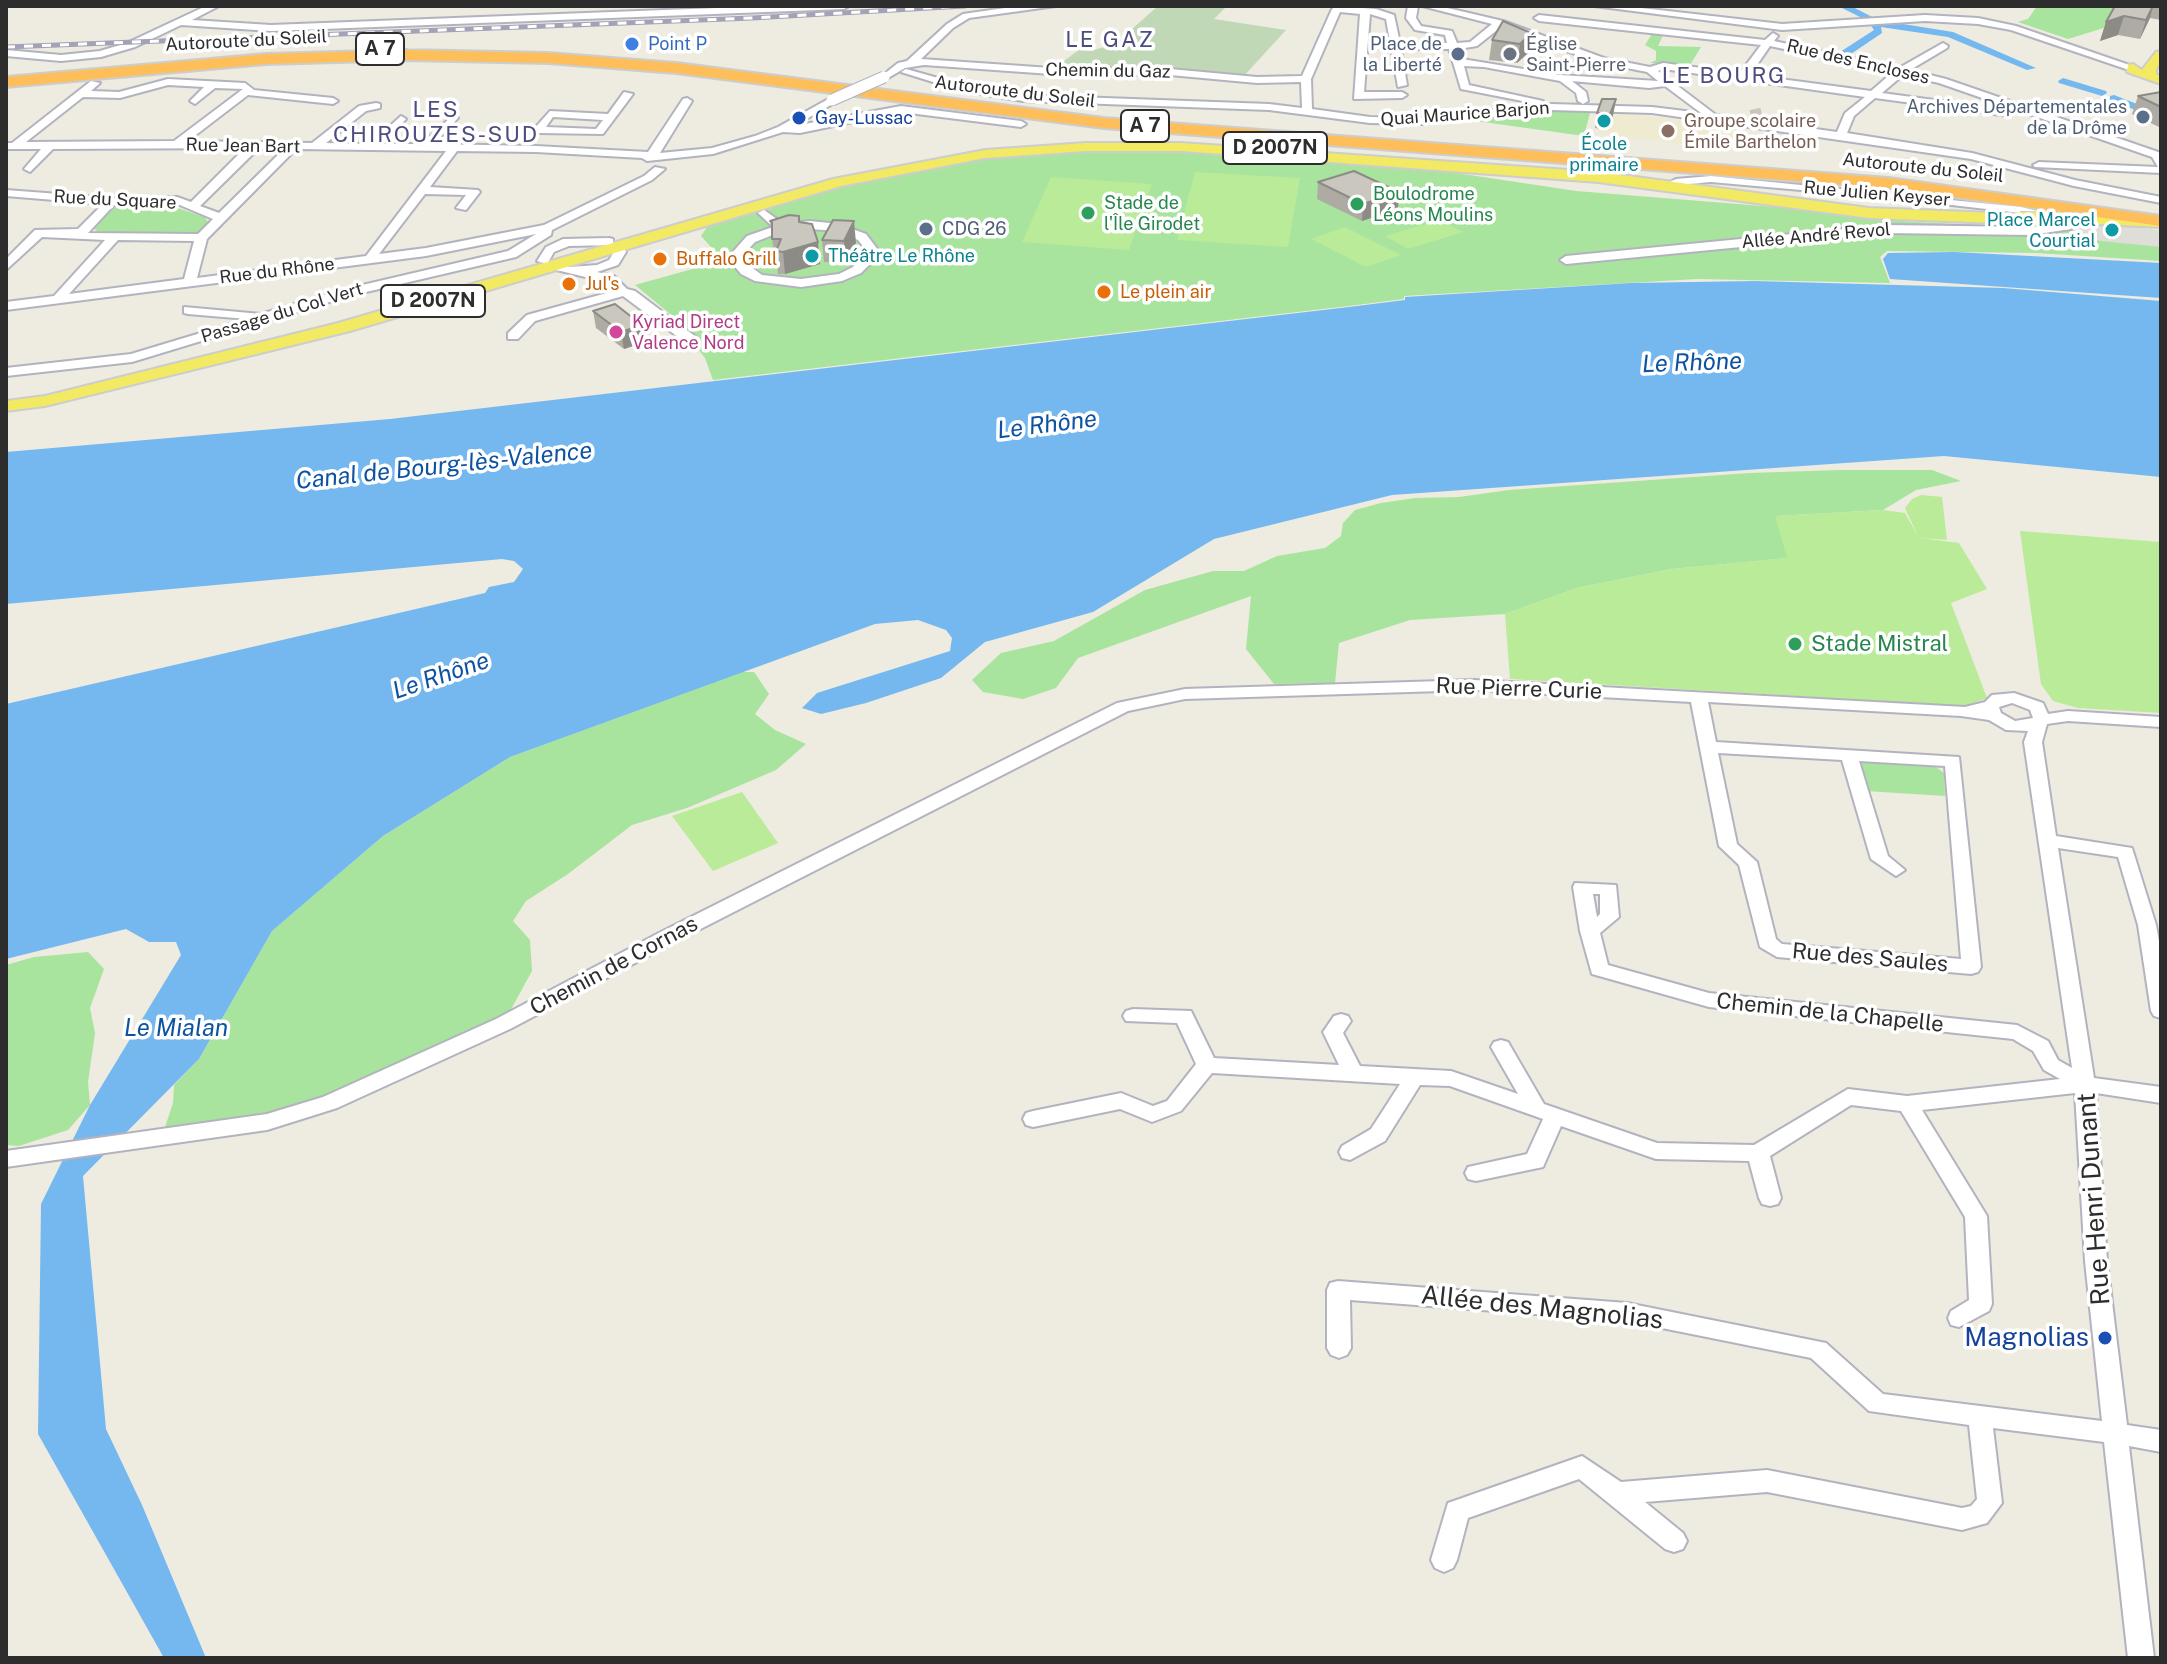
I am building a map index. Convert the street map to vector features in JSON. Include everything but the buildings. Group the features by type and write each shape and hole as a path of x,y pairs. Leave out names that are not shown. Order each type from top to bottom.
{"highway":[{"name":"Autoroute du Soleil","path":"6,76 199,57 337,50 482,49 618,56 1107,116 1888,176 2161,214"},
{"name":"Autoroute du Soleil","path":"6,82 199,63 307,57 421,55 548,58 676,68 1104,123 1889,183 2161,222"}],"main road":[{"name":"D 2007N","path":"614,250 825,180 909,161 983,150 1096,141 1184,142 1599,172 1949,217"},
{"name":"D 2007N","path":"6,406 45,401 175,371 315,332 344,327 547,264 614,250 838,182 985,154 1086,147 1212,148 1598,177 1869,213 1949,217"},
{"path":"1949,217 2021,215 2161,222"}],"street":[{"path":"6,53 61,58 121,49 214,6"},
{"path":"465,21 470,6"},
{"path":"560,18 562,6"},
{"path":"180,22 271,28 560,18 623,10 844,6"},
{"path":"687,101 653,153 657,162 732,146 782,129 832,100 905,70 950,26 974,14 1051,6"},
{"path":"1413,6 1411,18 1418,28 1449,33 1464,84 1474,90 1535,101 1608,102 1623,107 1712,117 1756,113 1841,134 1992,161 2074,183 2161,200"},
{"path":"1427,6 1500,23 1584,55 1650,70 1712,117"},
{"path":"1519,31 1540,21 1539,18 1557,6"},
{"path":"1599,6 1782,26 1925,18 1993,23 2150,69"},
{"path":"1621,6 1679,14 1692,6"},
{"path":"1899,6 1925,18"},
{"path":"1307,112 1306,79 1337,8 1374,10 1391,17 1402,90 1400,98 1358,99"},
{"path":"1357,119 1374,10"},
{"name":"Rue des Encloses","path":"1539,18 1608,30 1768,43 1901,71 2055,119 2157,155 2161,167"},
{"path":"1395,46 1473,44 1500,23"},
{"path":"1743,77 1782,26"},
{"path":"1841,134 1849,115 1901,71 1943,46"},
{"path":"1564,78 1577,56 1599,50"},
{"path":"1456,62 1564,78 1649,85 1668,83"},
{"path":"1650,70 1663,66 2055,119"},
{"name":"Chemin du Gaz","path":"905,70 1170,72 1241,79 1306,79"},
{"name":"Quai Maurice Barjon","path":"905,70 980,91 1047,100 1236,105 1357,119 1423,121 1551,107 1623,107"},
{"path":"1564,78 1581,92 1583,101"},
{"path":"79,94 120,95 168,82 245,86 249,89 177,144"},
{"path":"9,149 95,83"},
{"path":"195,101 213,84"},
{"path":"246,92 333,101"},
{"path":"536,149 552,130 599,132 628,94"},
{"path":"314,147 363,108 376,106"},
{"path":"782,129 796,131 901,109 1021,124"},
{"path":"424,149 453,118"},
{"path":"371,149 401,119"},
{"name":"Rue Jean Bart","path":"9,149 50,145 177,144 536,149 625,154 657,162"},
{"path":"30,169 50,145"},
{"path":"193,206 254,146"},
{"path":"190,281 201,238 292,147"},
{"path":"369,260 453,149"},
{"name":"Rue Jean Bart","path":"625,154 642,162 645,167 657,162"},
{"path":"1992,161 2161,167"},
{"name":"Rue du Rhône","path":"547,264 553,235 654,175 657,162"},
{"name":"Rue Julien Keyser","path":"1676,182 1726,180 2069,220 2067,227"},
{"path":"422,190 474,192 462,208"},
{"name":"Rue du Square","path":"6,193 112,201 177,200 222,219"},
{"path":"81,233 112,201"},
{"path":"764,213 781,228 824,226 852,232 869,243 871,257 857,270 822,281 779,282 745,271 737,262 742,246 751,239 781,228"},
{"name":"Allée André Revol","path":"1566,260 1885,229 2016,231 2067,227"},
{"path":"6,266 39,233 201,238"},
{"name":"Rue du Rhône","path":"6,306 553,235 614,250"},
{"name":"Passage du Col Vert","path":"6,372 132,358 345,293 512,254 553,235"},
{"path":"58,299 115,236"},
{"path":"580,271 614,250"},
{"path":"610,279 614,250"},
{"path":"547,264 610,279 623,292"},
{"path":"513,336 531,318 623,292 631,294 691,340"},
{"path":"188,310 271,316"},
{"name":"Rue Pierre Curie","path":"1083,725 1123,707 1185,694 1278,688 1474,685 1992,711"},
{"name":"Rue des Saules","path":"1698,696 1728,846 1748,862 1767,942 1777,950 1971,967 1953,761 1709,747"},
{"path":"2037,724 2022,700 2005,698 1992,711 2019,727 2037,724 2068,716 2161,722"},
{"name":"Rue Henri Dunant","path":"2037,724 2049,841 2085,1084 2096,1261 2141,1658"},
{"name":"Chemin de Cornas","path":"9,1158 267,1122 330,1103 503,1024 1083,725"},
{"path":"1849,755 1880,859 1896,870"},
{"path":"2049,841 2126,852 2154,927 2161,1011"},
{"name":"Chemin de la Chapelle","path":"1590,931 1599,969 1709,1000 2017,1032 2041,1046 2051,1065 2085,1084"},
{"path":"1133,1016 1184,1016 1207,1065"},
{"path":"1341,1021 1333,1032 1353,1073"},
{"path":"1476,1173 1535,1161 1545,1112 1501,1047"},
{"path":"1207,1065 1451,1079 1656,1151 1758,1153 1848,1097 1907,1104 2085,1084 2161,1095"},
{"path":"1033,1119 1121,1101 1152,1114 1174,1106 1207,1065"},
{"path":"1350,1152 1378,1135 1416,1075"},
{"path":"1907,1104 1976,1216 1981,1304 1959,1318"},
{"path":"1758,1153 1770,1198"},
{"name":"Allée des Magnolias","path":"1339,1348 1338,1290 1627,1312 1818,1350 1877,1404 2161,1441"},
{"path":"1617,1493 1767,1481 1871,1509 1962,1519 1978,1515 1990,1503 1980,1416"},
{"path":"1444,1560 1457,1511 1582,1467 1674,1541"}],"shaded area":[{"name":"Groupe scolaire Émile Barthelon","path":"1601,111 1739,127 1734,146 1719,149 1598,133 1599,129 1595,128"},
{"name":"Place Marcel Courtial","path":"2071,215 2161,231 2161,247 2100,241 2055,224"}],"green space":[{"path":"1158,6 1227,6 1214,19 1286,30 1242,78 1154,67 1150,70 1052,70 1080,49 1090,51 1115,44"},
{"path":"2037,6 2119,8 2107,27 2068,39 2018,22 2028,19"},
{"path":"1653,32 1664,33 1658,46 1701,47 1690,65 1650,63 1656,60 1656,51 1645,45"},
{"path":"1548,109 1591,109 1584,136 1476,121 1470,117"},
{"path":"1086,147 1350,157 1576,191 1913,222 2010,226 2021,210 2161,231 2161,261 2037,253 1887,251 1880,257 1890,283 1697,279 1404,296 1404,299 1349,306 713,380 705,358 691,340 698,337 635,285 714,263 719,256 701,236 707,227 838,182 922,164"},
{"path":"1195,172 1300,178 1288,247 1177,240"},
{"name":"Stade de l'Île Girodet","path":"1051,177 1152,184 1129,250 1022,242"},
{"path":"115,204 168,205 205,217 208,222 196,234 97,232 94,228"},
{"path":"1439,220 1463,232 1408,249 1385,236"},
{"path":"1345,227 1401,255 1366,267 1311,239"},
{"path":"1839,470 1932,470 1961,481 1916,490 1883,510 1776,516 1788,558 1672,569 1577,588 1505,614 1410,620 1339,643 1335,683 1274,684 1246,649 1251,596 1078,658 1056,688 1023,699 983,692 972,680 1001,653 1054,641 1145,590 1213,571 1244,571 1277,556 1325,548 1341,536 1343,523 1355,510 1381,503 1509,490"},
{"path":"1921,495 1942,497 1947,540 1919,538 1959,543 1987,589 1951,603 1987,698 1966,706 1510,679 1505,614 1577,588 1672,569 1787,558 1775,516 1883,510 1905,513 1918,536 1905,508 1912,499"},
{"path":"2020,531 2161,542 2161,713 2078,708 2053,701 2041,684"},
{"path":"742,672 754,672 769,694 755,714 775,730 806,744 776,770 687,808 632,825 568,874 526,901 513,921 530,940 532,971 503,1024 330,1103 161,1139 173,1103 174,1085 199,1059 272,931 383,836 510,757"},
{"path":"1865,762 1935,766 1944,773 1945,796 1866,791 1859,765"},
{"path":"742,792 778,843 713,871 672,816"},
{"path":"88,952 104,969 90,1008 95,1033 88,1082 90,1105 68,1130 19,1146 6,1145 6,965 34,957"}],"water":[{"path":"1955,252 2161,263 2161,298 1890,279 1883,259 1888,253"},
{"path":"1755,281 2003,288 2161,301 2161,477 1944,456 1392,495 1214,539 1093,612 985,642 941,678 866,703 821,714 802,708 817,693 950,651 952,638 946,630 918,620 875,624 510,757 383,836 272,931 199,1059 83,1176 106,1429 142,1505 206,1658 164,1658 38,1434 41,1204 90,1105 181,955 176,942 149,942 126,929 6,959 6,704 485,593 489,587 514,582 523,569 514,561 502,559 6,604 6,452 390,419 1349,307 1405,300 1405,297 1631,283"}],"waterway":[{"path":"1841,56 1879,31 1872,19 1843,6"},
{"path":"1876,23 1950,34 2031,68"},
{"path":"2063,81 2102,93"},
{"path":"2114,98 2138,108"}],"tunnel":[{"path":"1755,109 1757,118"}],"railway":[{"path":"6,47 752,18 965,6"}],"place":[{"name":"Point P","path":"632,44"},
{"name":"Place de la Liberté","path":"1458,54"},
{"name":"Église Saint-Pierre","path":"1510,54"},
{"name":"Archives Départementales de la Drôme","path":"2143,117"},
{"name":"Gay-Lussac","path":"799,118"},
{"name":"École primaire","path":"1604,121"},
{"name":"Groupe scolaire Émile Barthelon","path":"1668,131"},
{"name":"Boulodrome Léons Moulins","path":"1357,204"},
{"name":"Stade de l'Île Girodet","path":"1088,213"},
{"name":"CDG 26","path":"926,229"},
{"name":"Place Marcel Courtial","path":"2112,230"},
{"name":"Théâtre Le Rhône","path":"812,256"},
{"name":"Buffalo Grill","path":"660,259"},
{"name":"Jul's","path":"569,284"},
{"name":"Le plein air","path":"1104,292"},
{"name":"Kyriad Direct Valence Nord","path":"616,332"},
{"name":"Stade Mistral","path":"1795,644"},
{"name":"Magnolias","path":"2105,1338"}],"district":[{"name":"LE GAZ","path":"1110,40"},
{"name":"LE BOURG","path":"1724,76"},
{"name":"LES CHIROUZES-SUD","path":"436,122"}],"water label":[{"name":"Le Rhône","path":"1692,363"},
{"name":"Le Rhône","path":"1047,425"},
{"name":"Canal de Bourg-lès-Valence","path":"444,466"},
{"name":"Le Rhône","path":"441,676"},
{"name":"Le Mialan","path":"176,1029"}]}
